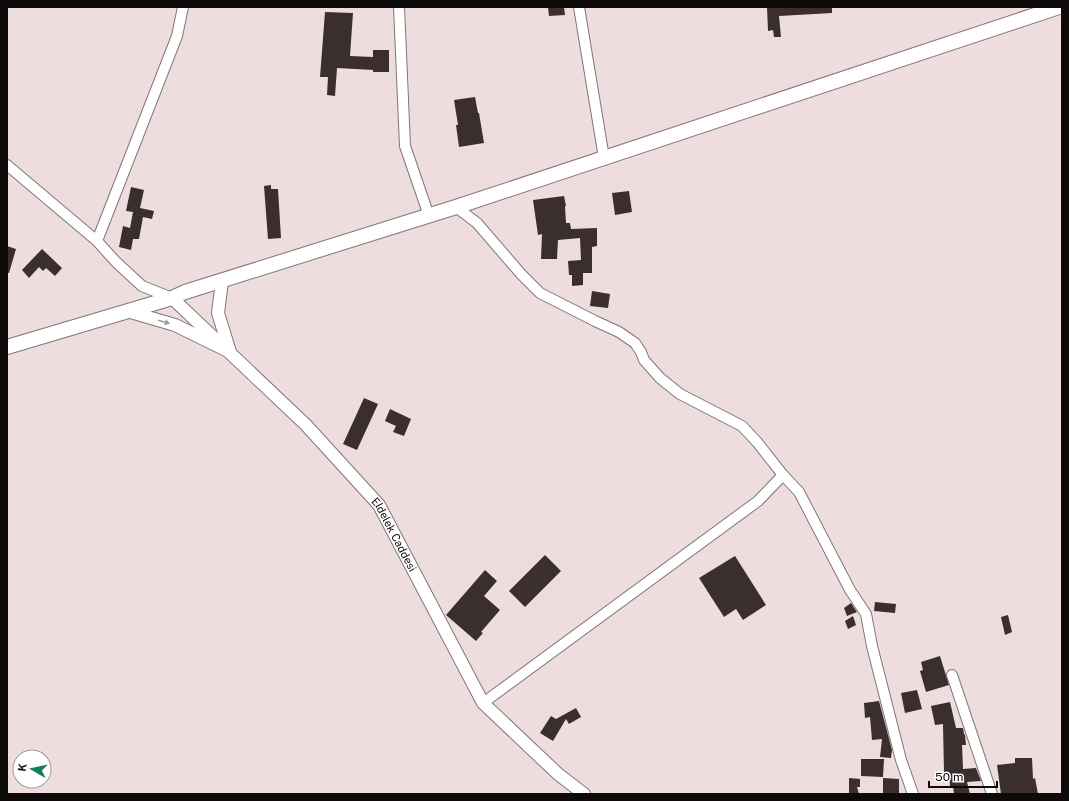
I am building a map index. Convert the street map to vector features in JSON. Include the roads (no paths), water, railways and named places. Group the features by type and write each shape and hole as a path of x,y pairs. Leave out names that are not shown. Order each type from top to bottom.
{"main road":[{"path":"7,347 172,298 185,292 429,216 1059,7"}],"street":[{"path":"98,241 177,36 183,7"},
{"path":"399,7 405,146 429,216"},
{"path":"579,7 604,158"},
{"path":"7,165 98,241 116,262 142,286 172,298"},
{"path":"456,207 477,223 521,274 540,293 594,321 619,332 635,343 644,360 660,378 680,394 742,426 799,492 850,590 866,614 872,646 901,760 913,794"},
{"path":"222,281 218,312 230,352"},
{"name":"Eldelek Caddesi","path":"172,298 306,425 379,505 482,703 558,774 584,794"},
{"path":"127,311 175,325 230,352"},
{"path":"482,703 758,501 783,475"},
{"path":"952,675 992,794"}]}
